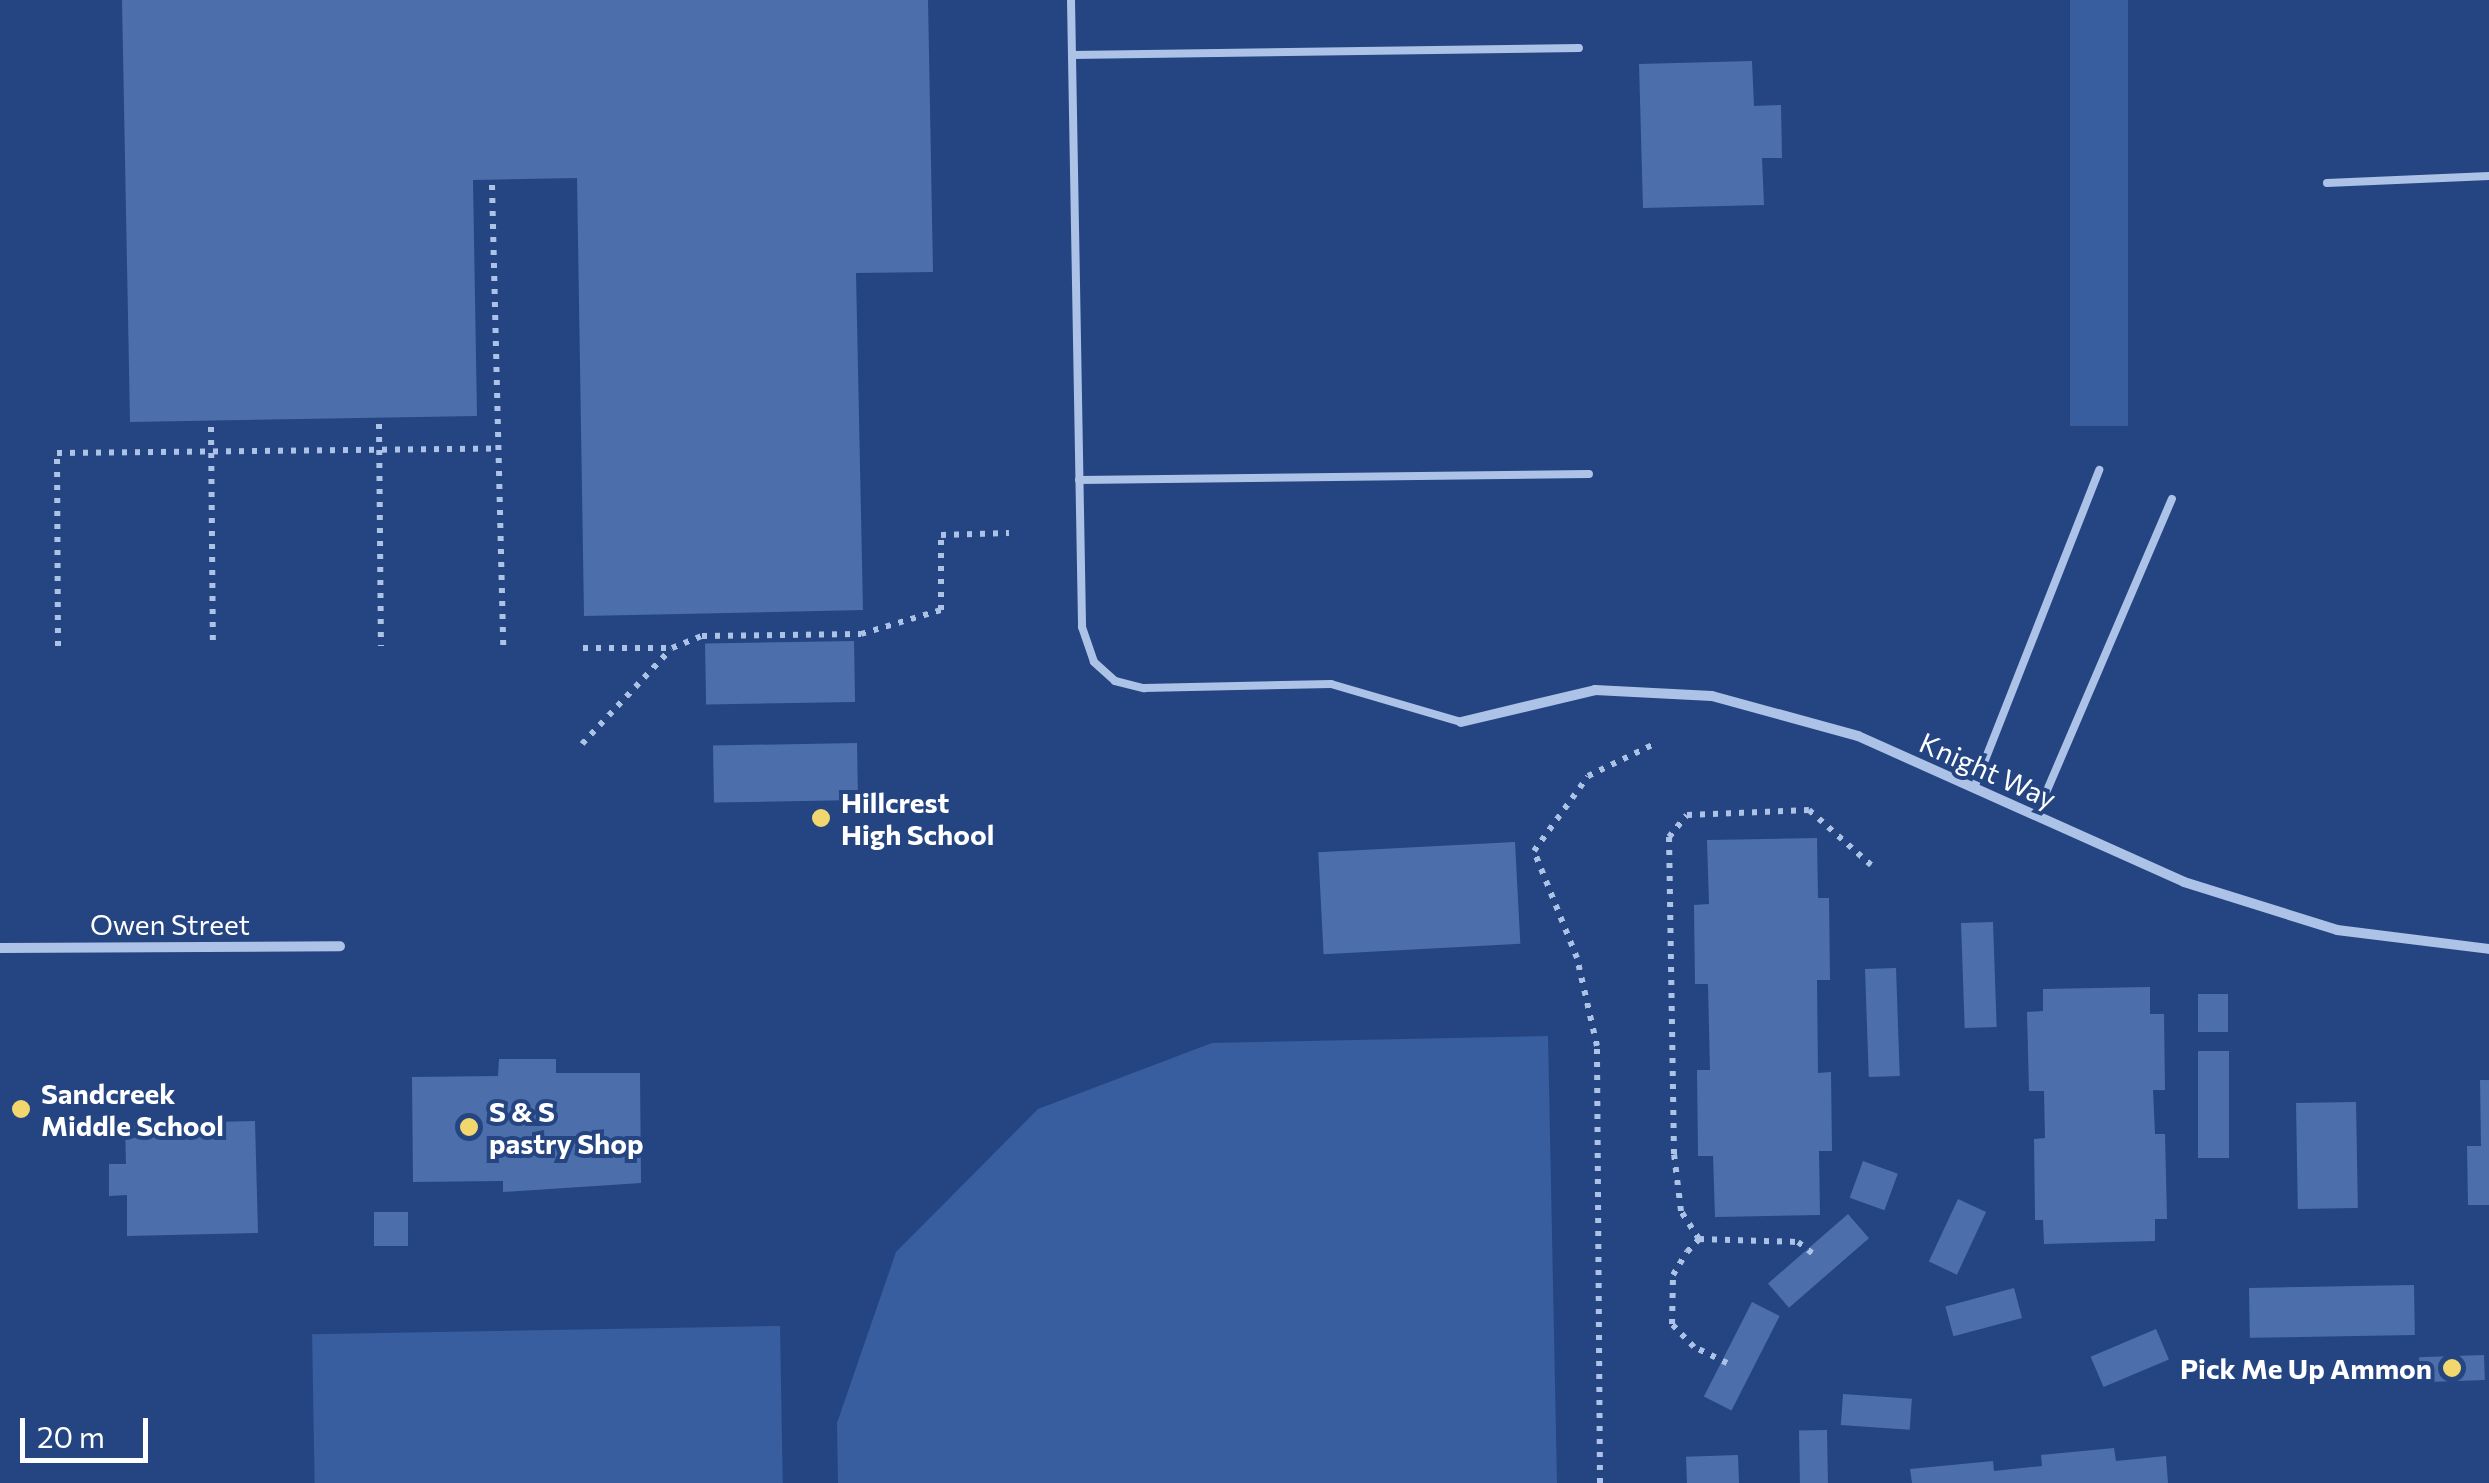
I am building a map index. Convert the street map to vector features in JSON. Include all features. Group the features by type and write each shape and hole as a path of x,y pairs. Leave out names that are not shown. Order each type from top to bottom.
{"street":[{"name":"Knight Way","path":"1461,722 1595,690 1712,696 1858,736 2184,882 2336,930 2489,949"},
{"name":"Owen Street","path":"0,948 340,946"}],"lane":[{"path":"1071,0 1082,627 1094,662 1115,681 1144,688 1332,684 1461,722"},
{"path":"1072,55 1579,48"},
{"path":"2327,183 2489,176"},
{"path":"1974,788 2098,470"},
{"path":"1079,480 1590,474"},
{"path":"2036,816 2172,500"}],"path":[{"path":"492,185 503,647"},
{"path":"380,424 381,646"},
{"path":"212,427 213,646"},
{"path":"58,646 57,452 498,448"},
{"path":"583,648 672,648 702,636 861,634 941,610 941,535 1009,533"},
{"path":"582,744 672,648"},
{"path":"1600,1483 1597,1046 1577,958 1534,851 1588,776 1652,745"},
{"path":"1699,1240 1681,1211 1674,1154 1669,837 1687,815 1809,810 1871,865"},
{"path":"1699,1240 1798,1242 1812,1253"},
{"path":"1699,1240 1673,1276 1672,1324 1694,1348 1727,1363"}],"shaded area":[{"path":"2070,0 2128,0 2128,426 2070,426"},
{"path":"1548,1036 1557,1483 838,1483 837,1423 896,1252 1038,1109 1212,1043"},
{"path":"780,1326 783,1483 315,1483 312,1334"}],"building":[{"path":"122,0 928,0 933,272 856,273 863,610 584,616 577,178 473,180 477,416 130,422"},
{"path":"1752,61 1754,106 1781,105 1782,158 1762,158 1764,205 1643,208 1639,64"},
{"path":"854,641 855,702 706,705 705,644"},
{"path":"857,743 858,800 714,803 713,746"},
{"path":"1817,838 1818,898 1829,898 1830,980 1817,980 1818,1073 1831,1072 1832,1151 1819,1151 1820,1215 1715,1217 1713,1156 1698,1156 1697,1070 1710,1070 1708,984 1695,984 1694,905 1709,904 1707,840"},
{"path":"1515,842 1520,944 1324,954 1318,852"},
{"path":"1993,922 1997,1027 1965,1028 1961,923"},
{"path":"1896,968 1900,1076 1869,1077 1865,969"},
{"path":"2150,987 2150,1014 2164,1014 2165,1090 2153,1090 2155,1134 2165,1134 2167,1219 2155,1219 2155,1241 2044,1244 2043,1220 2035,1220 2034,1139 2045,1138 2044,1091 2029,1091 2027,1012 2043,1011 2043,989"},
{"path":"2198,994 2228,994 2228,1032 2198,1032"},
{"path":"2198,1051 2229,1051 2229,1158 2198,1158"},
{"path":"499,1059 556,1059 556,1073 640,1073 641,1183 503,1192 503,1181 413,1182 412,1077 498,1076"},
{"path":"2480,1080 2489,1080 2489,1205 2468,1205 2467,1146 2481,1146"},
{"path":"2356,1102 2358,1208 2298,1209 2296,1103"},
{"path":"255,1121 258,1233 127,1236 127,1195 109,1196 109,1164 126,1164 125,1124"},
{"path":"1863,1161 1898,1174 1884,1210 1850,1198"},
{"path":"1958,1199 1986,1212 1957,1275 1929,1262"},
{"path":"374,1212 408,1212 408,1246 374,1246"},
{"path":"1848,1214 1869,1238 1789,1308 1768,1284"},
{"path":"2414,1285 2415,1335 2250,1338 2249,1288"},
{"path":"2014,1288 2022,1318 1953,1336 1945,1306"},
{"path":"1752,1302 1780,1316 1731,1411 1704,1396"},
{"path":"2156,1329 2169,1359 2104,1387 2091,1357"},
{"name":"Pick Me Up Ammon","path":"2484,1355 2485,1380 2420,1382 2419,1357"},
{"path":"1843,1394 1912,1399 1910,1430 1841,1425"},
{"path":"1799,1430 1827,1430 1828,1483 1800,1483"},
{"path":"2114,1448 2116,1461 2166,1456 2168,1483 1912,1483 1910,1469 1993,1461 1994,1471 2042,1466 2041,1455"},
{"path":"1738,1455 1739,1483 1687,1483 1686,1457"}],"place":[{"name":"Hillcrest High School","path":"821,818"},
{"name":"Sandcreek Middle School","path":"21,1109"},
{"name":"S & S pastry Shop","path":"469,1127"},
{"name":"Pick Me Up Ammon","path":"2452,1368"}]}
